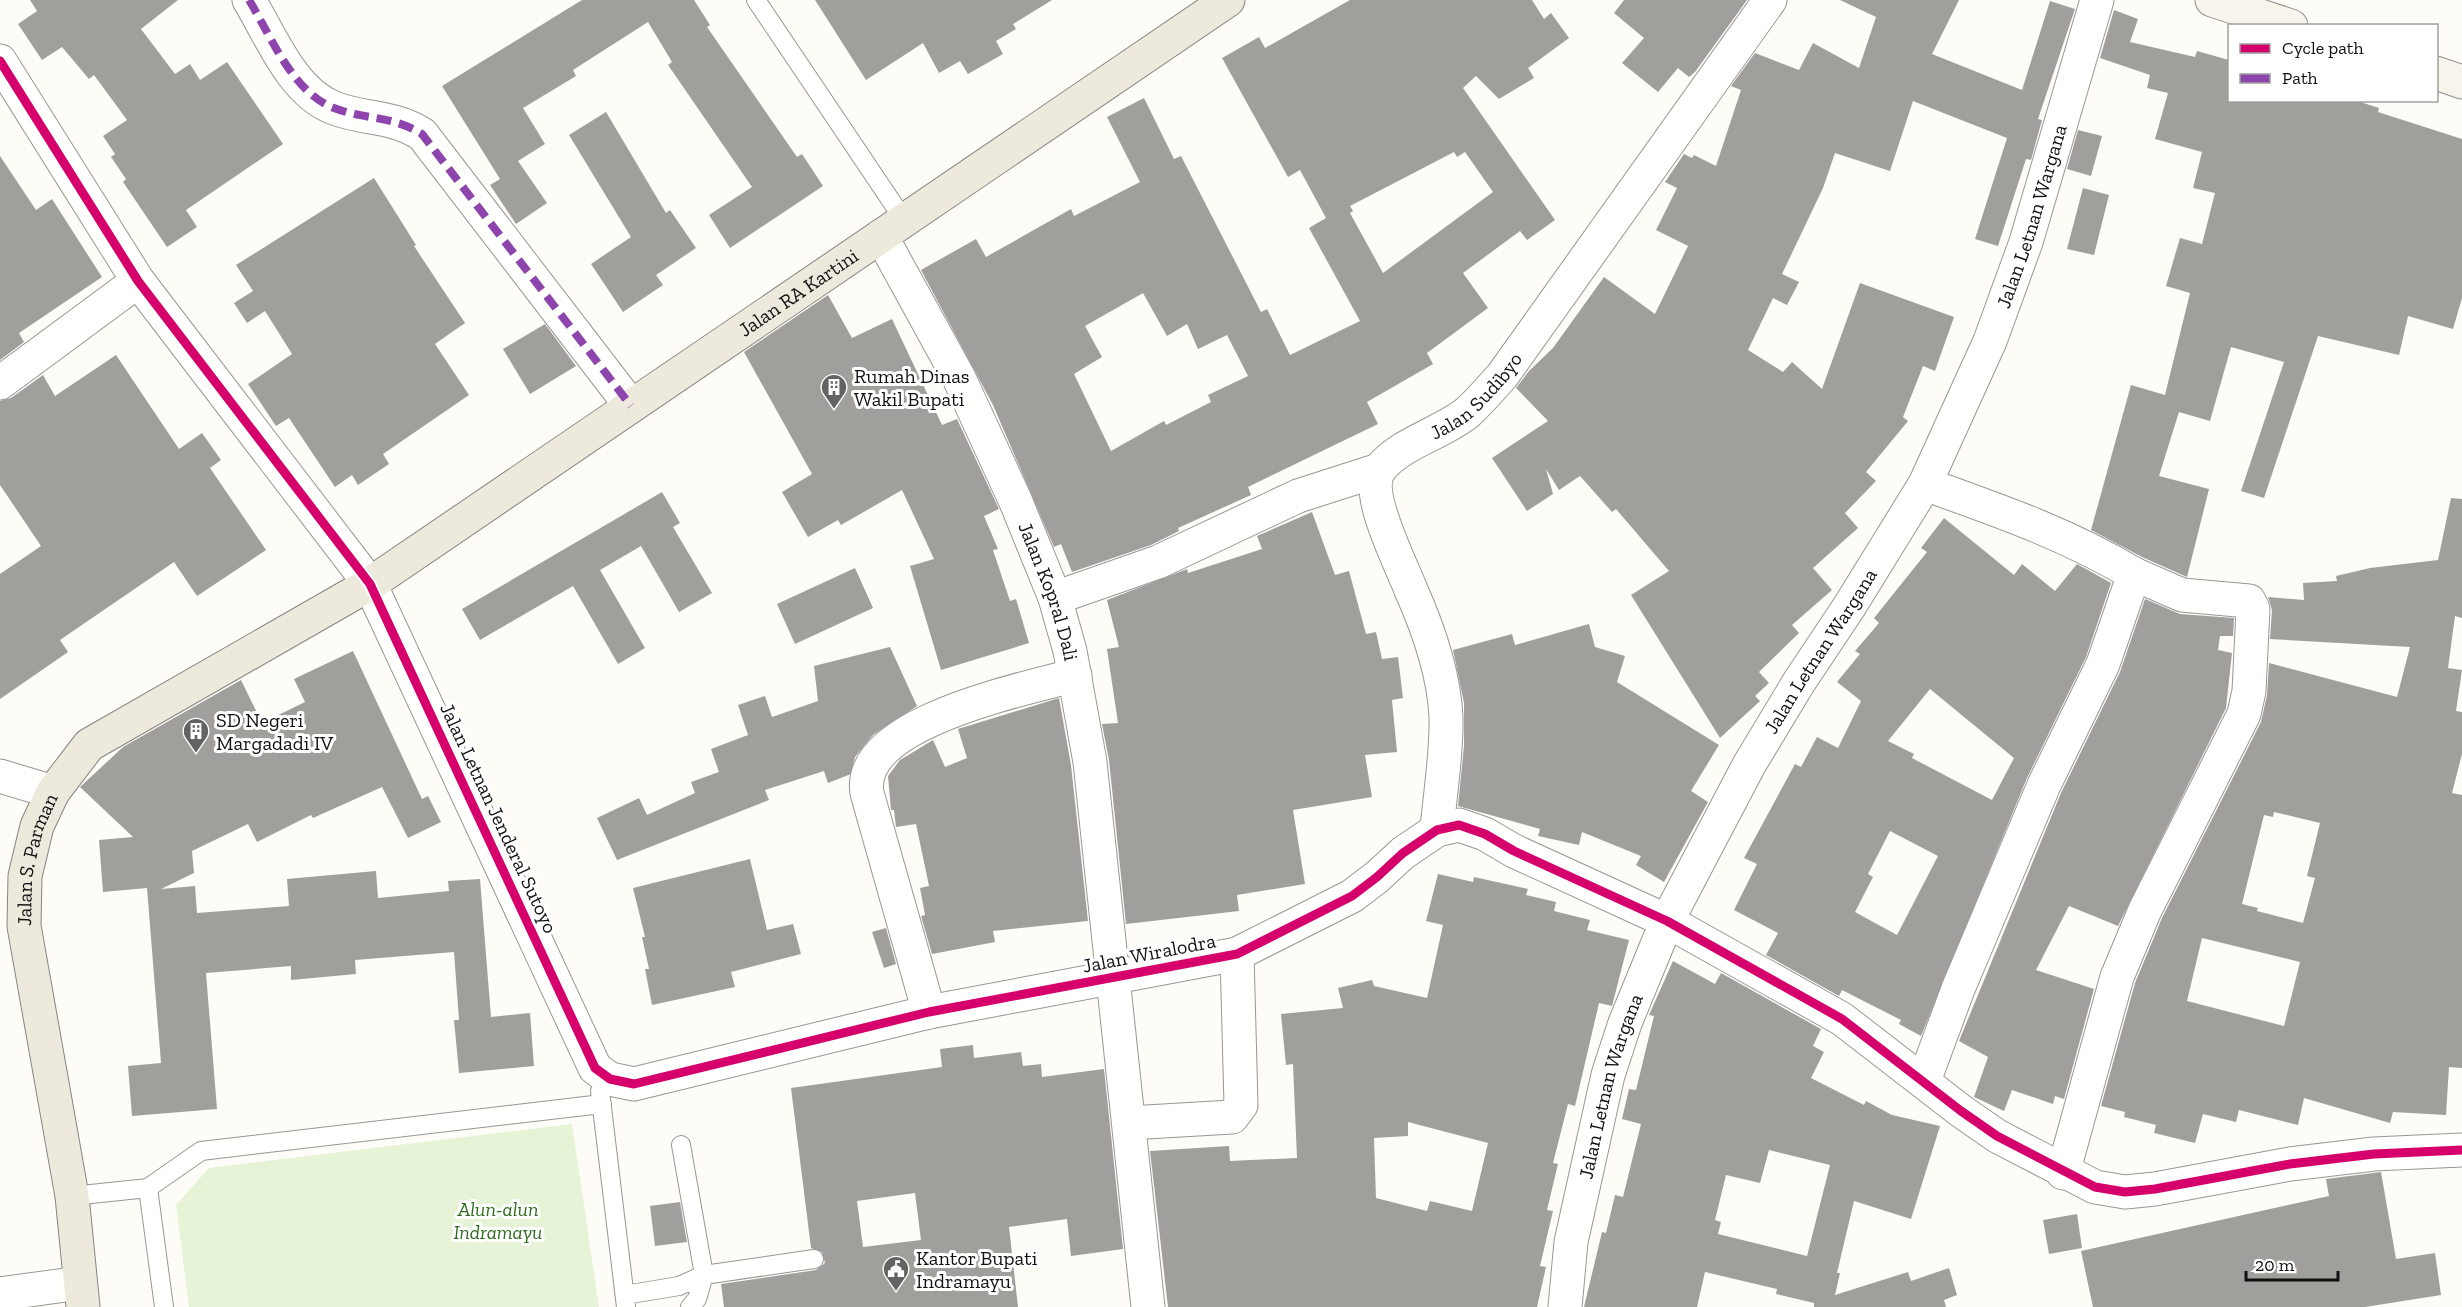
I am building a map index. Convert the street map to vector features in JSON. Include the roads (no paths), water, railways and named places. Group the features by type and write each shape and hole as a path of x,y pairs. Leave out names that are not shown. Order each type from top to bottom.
{"main road":[{"name":"Jalan RA Kartini","path":"370,584 1228,0"},
{"path":"2216,1 2252,6 2287,24"},
{"path":"2438,75 2462,82"},
{"name":"Jalan S. Parman","path":"81,1295 72,1196 24,927 25,876 38,826 53,792 89,744 370,584"}],"street":[{"path":"249,0 297,79 315,99 334,108 403,123 422,134 631,406"},
{"name":"Jalan Sudibyo","path":"1055,598 1158,562 1298,496 1379,470 1417,442 1467,413 1503,376 1770,0"},
{"name":"Jalan Letnan Wargana","path":"1565,1307 1571,1242 1608,1076 1625,1023 1667,921 1749,765 1798,682 1849,607 1925,484 1990,341 2026,242 2097,0"},
{"name":"Jalan Letnan Jenderal Sutoyo","path":"0,61 138,281 370,584 595,1068"},
{"name":"Jalan Kopral Dali","path":"893,228 958,378 1016,502 1055,598 1074,675 1090,762 1148,1307"},
{"path":"0,383 138,281"},
{"path":"1379,470 1376,482 1383,518 1426,624 1443,692 1446,716 1445,747 1437,830"},
{"path":"1925,484 2032,522 2088,547 2134,574 2182,595 2250,601 2253,609 2249,691 2244,714 2149,901 2117,977 2063,1173"},
{"path":"1924,1081 1958,989 2044,785 2103,664 2134,574"},
{"path":"929,1012 867,793 865,783 869,773 875,760 899,738 944,713 1074,675"},
{"path":"0,776 53,792"},
{"name":"Jalan Wiralodra","path":"595,1068 610,1079 634,1084 929,1012 1237,954 1352,896 1403,853 1437,830 1459,825 1485,834 1514,851 1667,921 1842,1019 1961,1112 1997,1136 2063,1173 2095,1187 2125,1192 2155,1189 2290,1164 2374,1154 2462,1150"},
{"path":"1129,1123 1232,1117 1241,1105 1237,954"},
{"path":"0,1294 81,1295"}],"lane":[{"path":"756,0 893,228"},
{"path":"595,1068 602,1104 625,1301 679,1286 704,1275 814,1258"},
{"path":"72,1196 148,1188 201,1151 602,1104"},
{"path":"681,1144 704,1275 697,1299 690,1307"},
{"path":"148,1188 164,1307"}],"place":[{"name":"Rumah Dinas Wakil Bupati","path":"834,410"},
{"name":"SD Negeri Margadadi IV","path":"196,754"},
{"name":"Kantor Bupati Indramayu","path":"896,1292"}],"park label":[{"name":"Alun-alun Indramayu","path":"498,1220"}]}
